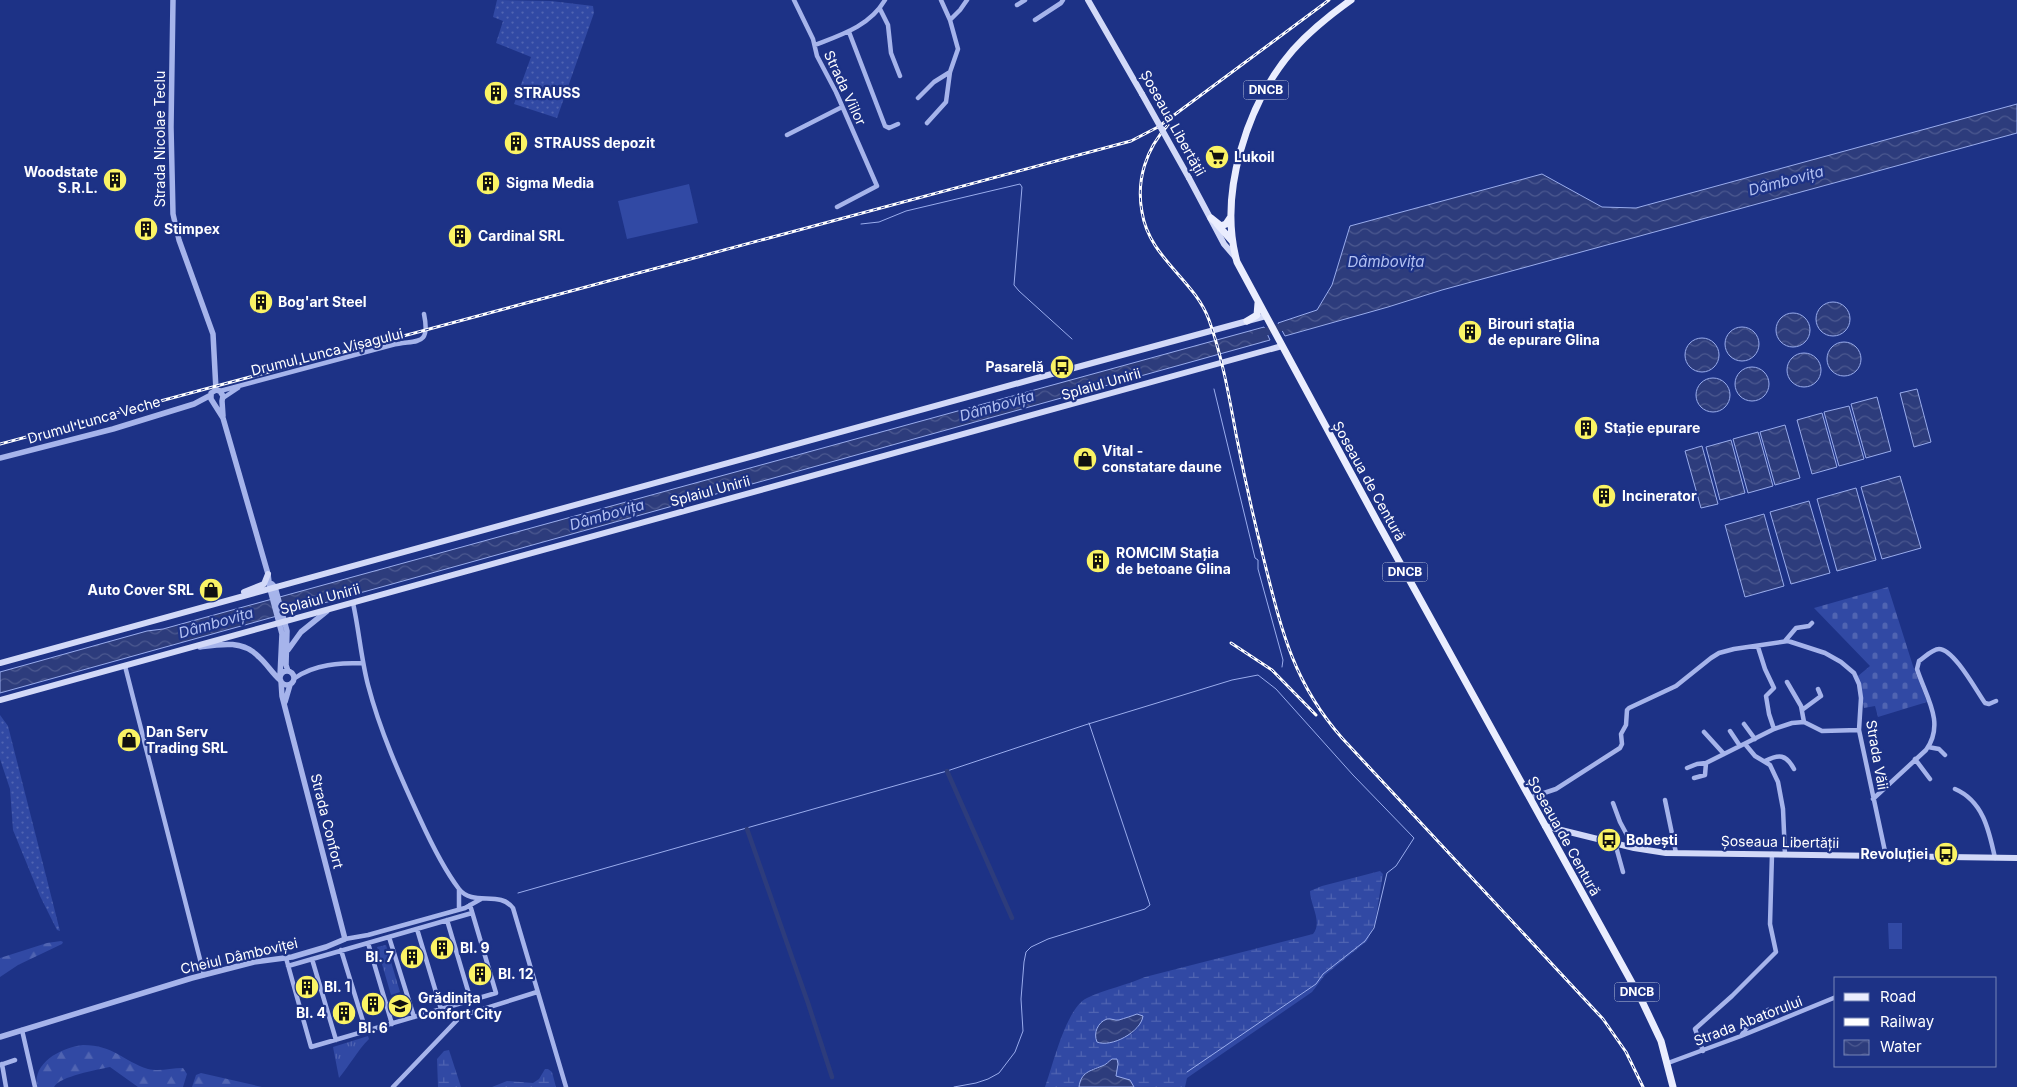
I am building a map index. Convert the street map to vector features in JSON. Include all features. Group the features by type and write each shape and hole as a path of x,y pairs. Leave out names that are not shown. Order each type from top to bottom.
{"main road":[{"name":"Șoseaua Libertății","path":"1088,0 1214,221 1224,244 1236,258"},
{"name":"Șoseaua de Centură","path":"1351,0 1318,25 1284,61 1268,86 1253,116 1234,180 1230,218 1232,242 1236,258 1240,271 1258,300 1646,1009 1661,1041 1673,1087"},
{"path":"1214,221 1221,226 1226,224 1230,218"},
{"path":"1214,221 1232,242"},
{"path":"1247,322 1258,313 1258,300"},
{"name":"Splaiul Unirii","path":"0,663 1266,316"},
{"name":"Splaiul Unirii","path":"0,700 1282,346"},
{"path":"228,601 239,594 262,585 267,581 268,574"},
{"name":"Șoseaua Libertății","path":"1545,826 1634,848 1676,853 2017,858"}],"street":[{"name":"Strada Nicolae Teclu","path":"173,0 172,210 179,240 213,334 218,391 223,400 223,418"},
{"path":"795,1 801,0"},
{"path":"815,45 849,32 880,9 885,0"},
{"path":"927,123 942,109 946,102 950,72 958,46 950,20 940,0"},
{"path":"950,20 967,0"},
{"path":"1017,5 1025,0"},
{"path":"1035,20 1061,3 1062,0"},
{"name":"Strada Viilor","path":"795,1 815,45 817,56 842,107 876,186 837,207"},
{"path":"880,9 888,25 891,53 900,76"},
{"path":"849,32 885,126 889,128 898,124"},
{"path":"918,98 934,82 950,72"},
{"path":"787,135 842,107"},
{"name":"Drumul Lunca Vișagului","path":"218,391 392,345 418,342 426,334 424,314"},
{"name":"Drumul Lunca Vișagului","path":"223,400 241,386"},
{"path":"211,395 218,391"},
{"name":"Strada Nicolae Teclu","path":"211,395 223,418 282,621"},
{"name":"Drumul Lunca Veche","path":"0,458 70,441 194,404 211,395"},
{"path":"214,403 223,400"},
{"name":"Drumul Lunca Veche","path":"194,404 214,403"},
{"path":"353,603 363,663 374,705 404,783 431,841 458,889 466,896 482,899 500,899 507,902 513,908 566,1087"},
{"path":"287,652 301,632 317,618 333,608"},
{"path":"282,621 288,635 286,666 295,678"},
{"name":"Strada Confort","path":"282,621 281,679 285,709 344,938"},
{"path":"1784,641 1796,628 1807,627 1812,623"},
{"name":"Strada Văii","path":"1529,798 1556,789 1615,753 1621,747 1621,734 1626,726 1627,710 1629,708 1676,686 1719,654 1734,649 1758,647 1784,641 1832,657 1847,666 1854,673 1859,684 1860,693 1859,730 1886,856"},
{"path":"186,649 224,644 244,647 257,654 286,685 290,685 295,678 308,671 322,666 363,663"},
{"path":"1758,647 1774,688 1766,696 1774,729"},
{"path":"1873,800 1928,747 1933,734 1935,719 1916,666 1919,661 1933,651 1943,650 1954,660 1978,690 1985,703 1989,704 1996,701"},
{"path":"125,666 204,975"},
{"path":"281,679 284,672 288,671"},
{"path":"1787,682 1798,699 1804,722"},
{"name":"Strada Confort","path":"285,709 286,693 290,685"},
{"path":"1802,710 1821,696 1818,689"},
{"path":"1687,768 1698,764 1706,764 1774,729 1792,723 1804,722 1822,732 1859,730"},
{"path":"1744,724 1755,739"},
{"path":"1730,731 1755,756 1770,765 1775,775 1781,796 1785,855"},
{"path":"1704,732 1724,754"},
{"path":"1928,747 1939,749 1945,755"},
{"path":"1764,761 1773,757 1783,756 1788,759 1794,769"},
{"path":"1915,759 1930,779"},
{"path":"1694,778 1705,775 1706,764"},
{"path":"1955,789 1970,797 1980,812 1989,830 1995,858"},
{"path":"1665,800 1676,853"},
{"path":"1613,803 1620,822 1634,848"},
{"path":"1615,843 1623,872"},
{"name":"Strada Abatorului","path":"1703,1051 1695,1029 1732,996 1776,952 1770,924 1772,854"},
{"path":"458,889 459,909"},
{"path":"286,958 311,1047 496,993 472,913 467,906 466,896"},
{"name":"Cheiul Dâmboviței","path":"0,1037 204,975 254,962 286,958 318,950 344,938 384,930 459,909 482,899"},
{"path":"288,966 472,913"},
{"path":"447,920 471,1000"},
{"path":"417,929 441,1009"},
{"path":"384,930 414,1017"},
{"path":"368,943 392,1024"},
{"path":"342,950 366,1031"},
{"path":"312,959 336,1040"},
{"path":"393,1087 461,1016 537,992"},
{"name":"Strada Abatorului","path":"1668,1063 1703,1051 1834,998"},
{"path":"1741,1036 1749,1024 1768,1010"},
{"path":"22,1030 35,1087"},
{"path":"6,1087 1,1064 15,1060"}],"green space":[{"path":"497,0 551,1 593,6 594,13 557,118 514,104 531,57 496,43 503,21 493,17"},
{"path":"689,184 698,223 627,239 618,201"},
{"path":"1888,587 1913,666 1927,702 1878,717 1875,706 1864,708 1858,676 1870,666 1814,608"},
{"path":"0,715 8,726 60,931 57,930 40,896 13,830 10,789 0,759"},
{"path":"1380,871 1383,874 1375,923 1367,941 1325,975 1312,992 1187,1078 1185,1087 1134,1087 1130,1080 1116,1076 1116,1071 1108,1062 1103,1066 1091,1069 1079,1087 1045,1087 1067,1025 1079,1004 1087,998 1145,977 1313,934 1317,924 1310,891 1322,886","holes":["1138,1014 1139,1026 1132,1034 1109,1019 1119,1020"]},
{"path":"1888,923 1902,923 1902,949 1889,949"},
{"path":"63,942 62,944 18,965 0,977 0,958 47,943"},
{"path":"386,945 400,992 391,995 377,947"},
{"path":"368,1036 369,1039 339,1078 333,1047"},
{"path":"83,1045 111,1050 139,1066 152,1070 183,1068 187,1074 183,1087 138,1087 110,1067 71,1077 54,1087 37,1087 39,1070 44,1063 58,1053"},
{"path":"449,1050 461,1087 438,1087 437,1059 444,1051"},
{"path":"545,1069 552,1072 556,1087 492,1087 507,1081 533,1083 539,1079"},
{"path":"201,1073 262,1087 192,1087 196,1075"}],"water":[{"name":"Dâmbovița","path":"2017,104 2017,133 1442,290 1285,336 1278,323 1317,310 1332,285 1350,226 1542,174 1602,207 1636,208"},
{"path":"1833,302 1845,307 1850,319 1845,331 1833,336 1821,331 1816,319 1821,307"},
{"path":"1793,313 1805,318 1810,330 1805,342 1793,347 1781,342 1776,330 1781,318"},
{"path":"1264,327 1270,340 0,693 0,672"},
{"path":"1742,327 1754,332 1759,344 1754,356 1742,361 1730,356 1725,344 1730,332"},
{"path":"1702,338 1714,343 1719,355 1714,367 1702,372 1690,367 1685,355 1690,343"},
{"path":"1844,342 1856,347 1861,359 1856,371 1844,376 1832,371 1827,359 1832,347"},
{"path":"1804,353 1816,358 1821,370 1816,382 1804,387 1792,382 1787,370 1792,358"},
{"path":"1752,367 1764,372 1769,384 1764,396 1752,401 1740,396 1735,384 1740,372"},
{"path":"1713,378 1725,383 1730,395 1725,407 1713,412 1701,407 1696,395 1701,383"},
{"path":"1917,389 1931,442 1914,447 1900,393"},
{"path":"1877,397 1891,451 1866,458 1851,404"},
{"path":"1849,406 1864,459 1839,466 1824,412"},
{"path":"1822,413 1837,467 1812,474 1797,420"},
{"path":"1785,425 1800,478 1775,485 1760,432"},
{"path":"1758,432 1773,486 1748,493 1733,439"},
{"path":"1731,440 1745,493 1720,500 1706,447"},
{"path":"1702,446 1718,504 1701,508 1685,451"},
{"path":"1900,476 1921,548 1882,559 1861,487"},
{"path":"1856,488 1876,560 1837,571 1817,499"},
{"path":"1809,501 1830,573 1791,584 1770,512"},
{"path":"1764,514 1784,586 1745,597 1725,525"},
{"path":"1137,1014 1143,1016 1137,1028 1131,1033 1110,1043 1097,1042 1096,1032 1104,1020 1119,1020"},
{"path":"1112,1059 1117,1059 1116,1076 1130,1080 1134,1087 1079,1087 1084,1075 1105,1065"}],"waterway":[{"path":"861,224 879,222 906,211 1020,184 1022,187 1014,285 1072,339"},
{"name":"Dâmbovița","path":"1257,334 1289,325"},
{"path":"1214,389 1255,558 1258,560 1258,569 1283,660 1282,667"},
{"path":"518,893 947,771 1085,725 1232,680 1258,675 1276,689 1353,775 1414,838 1396,866 1387,873 1374,928 1365,941 1323,974 1316,984 1187,1072"},
{"path":"954,1087 976,1083 999,1073 1015,1052 1023,1031 1021,999 1024,962 1026,952 1031,947 1048,939 1145,909 1150,905 1089,723"},
{"path":"947,771 1012,918"},
{"path":"747,829 832,1077"}],"railway":[{"path":"0,444 1131,141 1158,127 1329,0"},
{"path":"1168,125 1154,144 1144,166 1140,188 1142,212 1146,228 1153,243 1193,292 1209,320 1225,376 1245,480 1270,582 1290,653 1300,674 1311,696 1342,738 1603,1019 1626,1052 1643,1087"},
{"path":"1231,643 1272,670 1316,715"}],"place":[{"name":"STRAUSS","path":"496,93"},
{"name":"STRAUSS depozit","path":"516,143"},
{"name":"Lukoil","path":"1217,157"},
{"name":"Woodstate S.R.L.","path":"115,180"},
{"name":"Sigma Media","path":"488,183"},
{"name":"Stimpex","path":"146,229"},
{"name":"Cardinal SRL","path":"460,236"},
{"name":"Bog'art Steel","path":"261,302"},
{"name":"Birouri stația de epurare Glina","path":"1470,332"},
{"name":"Pasarelă","path":"1062,367"},
{"name":"Stație epurare","path":"1586,428"},
{"name":"Vital - constatare daune","path":"1085,459"},
{"name":"Incinerator","path":"1604,496"},
{"name":"ROMCIM Stația de betoane Glina","path":"1098,561"},
{"name":"Auto Cover SRL","path":"211,590"},
{"name":"Dan Serv Trading SRL","path":"129,740"},
{"name":"Bobești","path":"1609,840"},
{"name":"Revoluției","path":"1946,854"},
{"name":"Bl. 9","path":"442,948"},
{"name":"Bl. 7","path":"412,957"},
{"name":"Bl. 12","path":"480,974"},
{"name":"Bl. 1","path":"307,987"},
{"name":"Bl. 6","path":"373,1004"},
{"name":"Grădinița Confort City","path":"400,1006"},
{"name":"Bl. 4","path":"344,1013"}]}
